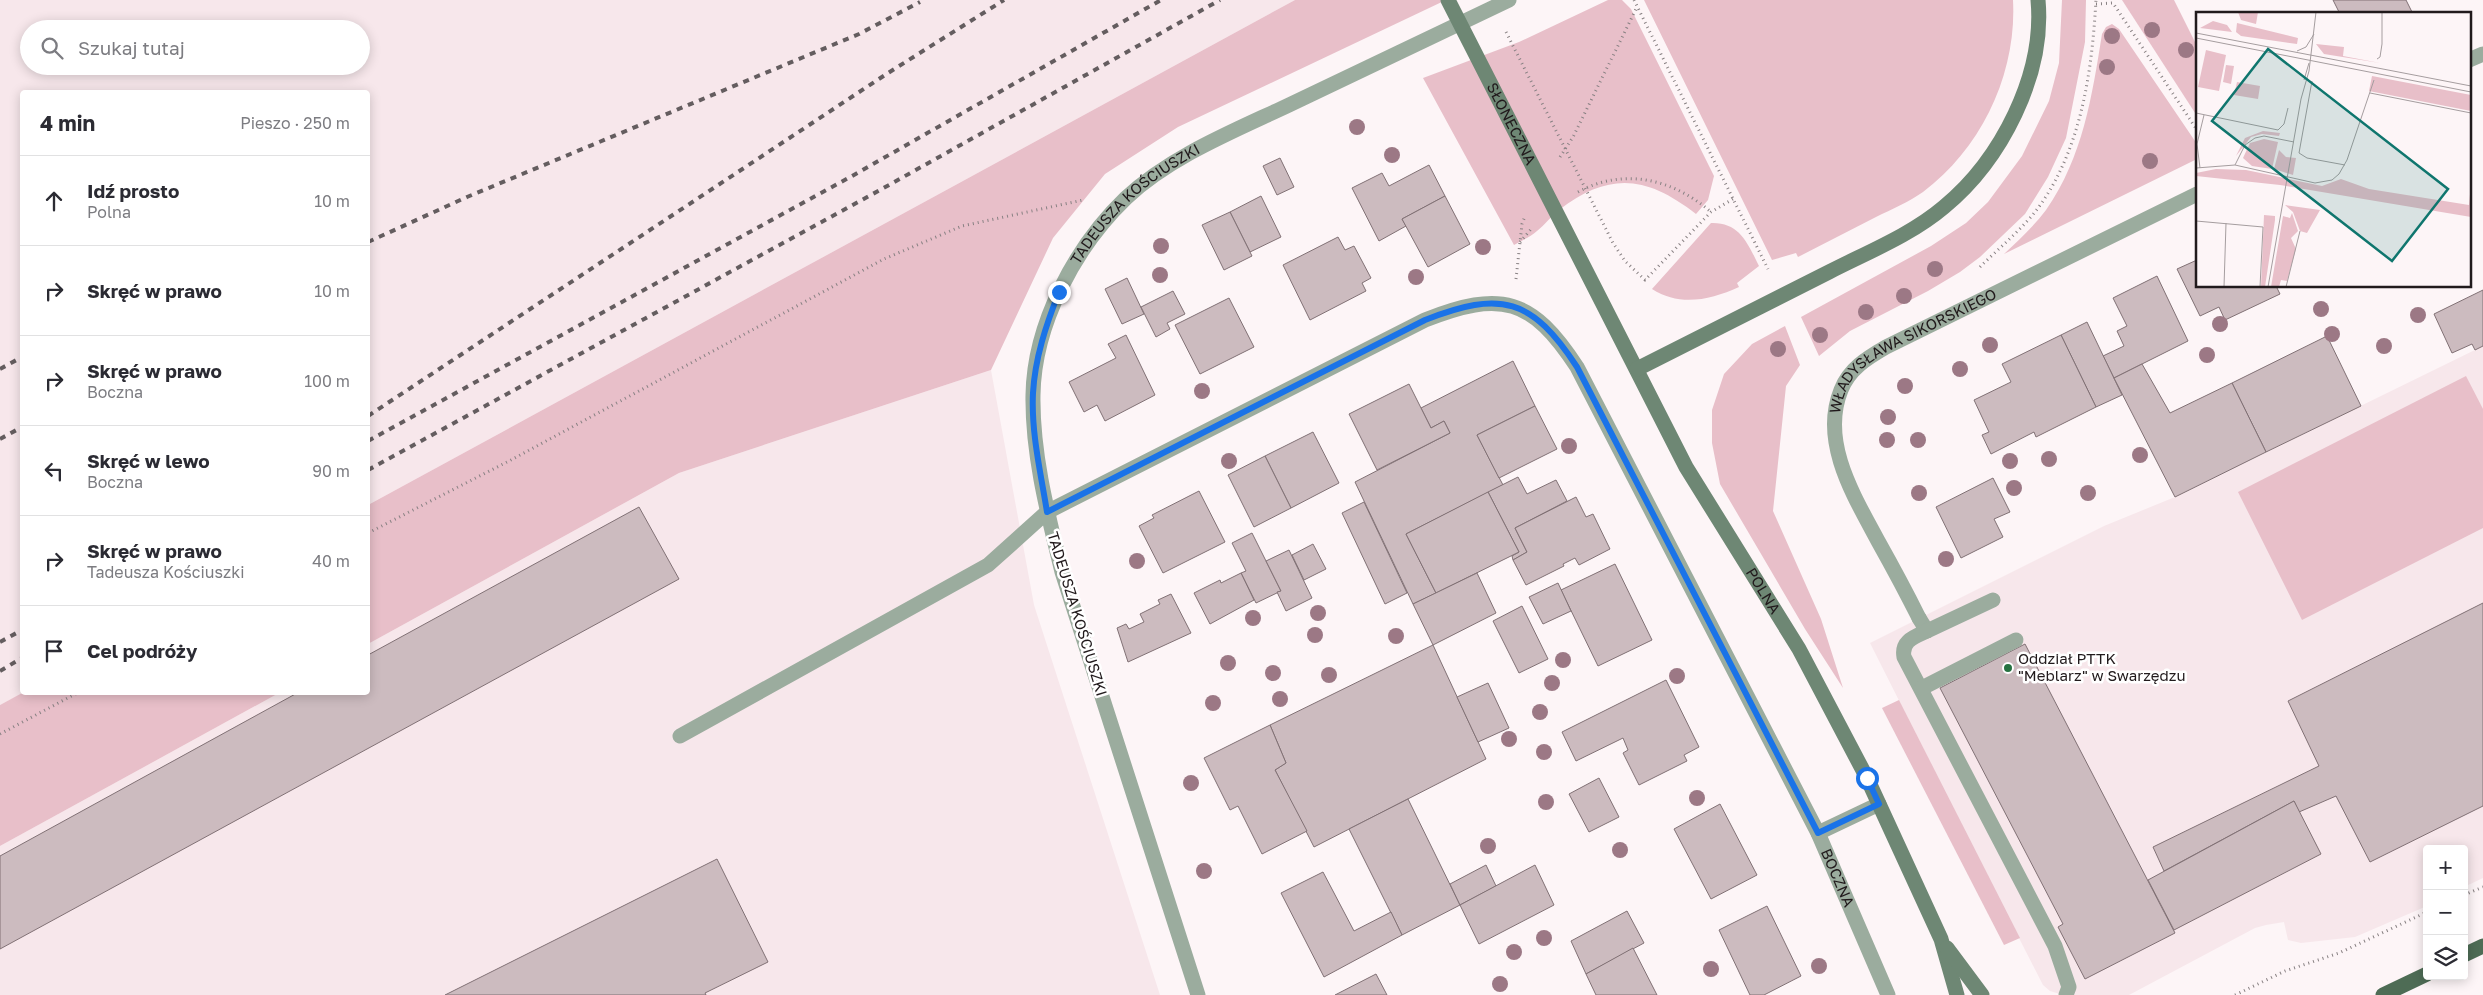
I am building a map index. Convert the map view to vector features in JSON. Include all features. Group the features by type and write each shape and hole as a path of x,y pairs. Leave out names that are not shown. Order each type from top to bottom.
{"main road":[{"path":"2468,953 2483,946"},
{"path":"2383,995 2423,976"}],"street":[{"name":"SŁONECZNA","path":"1448,0 1574,248"},
{"name":"TADEUSZA KOŚCIUSZKI","path":"1198,995 1062,572 1047,512 1035,431 1033,394 1038,355 1046,324 1059,292 1097,231 1126,198 1154,176 1188,155 1509,0"},
{"path":"1637,370 1908,231 1954,199 1977,174 1999,141 2019,104 2036,50 2038,0"},
{"path":"2470,60 2483,54"},
{"name":"WŁADYSŁAWA SIKORSKIEGO","path":"1923,624 1852,493 1839,456 1834,422 1836,405 1846,380 1860,363 1886,347 2196,194"},
{"name":"POLNA","path":"1574,248 1686,467 1799,649 1879,804 1941,939 1957,995"},
{"name":"BOCZNA","path":"680,736 988,565 1047,512 1425,320 1472,306 1489,303 1504,304 1522,309 1556,337 1577,367 1818,833 1888,995"},
{"path":"1993,600 1923,624 1902,649 1904,657 1922,688 2055,946 2069,987 2066,995"},
{"path":"1922,688 2016,640"},
{"path":"1818,833 1879,804"},
{"name":"POLNA","path":"1941,939 1982,995"}],"path":[{"path":"1634,0 1768,269"},
{"path":"1976,271 2027,221 2040,205 2063,166 2079,121 2085,93 2095,2 2112,2 2196,128"},
{"path":"1558,160 1573,137 1637,7"},
{"path":"1503,27 1607,231 1625,261 1645,280 1711,212 1733,199"},
{"path":"1595,184 1624,177 1648,179 1687,194 1711,212"},
{"path":"370,532 510,461 884,260 962,226 1089,199 1126,198"},
{"path":"1515,286 1522,224 1529,208"},
{"path":"0,734 73,695"},
{"path":"2468,893 2483,887"},
{"path":"2235,995 2285,971 2340,953 2423,914"}],"shaded area":[{"path":"0,0 1295,0 370,504 370,90 20,90 20,695 0,705"},
{"path":"1295,0 1446,0 1178,127 1105,174 1053,238 991,370 679,473 370,643 370,504"},
{"path":"1608,0 1622,0 1631,9 1714,176 1708,200 1696,214 1678,201 1645,186 1628,183 1612,184 1578,197 1556,212 1534,233 1514,245 1423,78 1519,42"},
{"path":"1644,0 2013,0 2013,27 2009,55 1992,107 1963,154 1944,174 1912,199 1798,257 1796,253 1772,260"},
{"path":"2062,0 2086,0 2085,42 2066,138 2048,177 2025,214 1980,257 1960,272 1928,291 1850,331 1819,356 1801,317 1931,246 1966,223 1988,202 2022,156 2049,101 2059,63"},
{"path":"2122,0 2174,0 2196,44 2196,114"},
{"path":"2112,24 2119,29 2196,143 2196,159 2004,254 2046,210 2059,190 2069,169 2090,103 2102,34 2106,27"},
{"path":"1711,223 1729,226 1736,230 1747,242 1759,266 1737,283 1739,287 1706,298 1684,300 1663,295 1652,289"},
{"path":"1785,326 1800,365 1786,386 1773,511 1821,619 1843,688 1805,629 1720,484 1712,443 1712,410 1724,374 1752,344"},
{"path":"2483,346 2483,878 2468,885 2468,845 2423,845 2423,908 2355,937 2301,943 2288,940 2284,922 2266,925 2255,928 2129,995 2063,995 2050,991 2043,985 1870,643 2104,526 2175,497"},
{"path":"991,370 1034,605 1160,995 0,995 0,846 275,695 370,695 370,643 679,473"},
{"path":"2466,376 2483,409 2483,528 2302,620 2238,492"},
{"path":"20,694 275,695 0,846 0,705"},
{"path":"1899,700 2020,938 2004,945 1882,708"}],"building":[{"path":"2333,0 2406,0 2412,12 2339,12"},
{"path":"1280,158 1294,187 1277,195 1263,166"},
{"path":"1429,165 1445,196 1402,219 1406,226 1379,241 1352,188 1382,173 1389,186"},
{"path":"1261,196 1281,237 1250,252 1230,212"},
{"path":"1445,196 1470,244 1428,267 1402,219"},
{"path":"1230,212 1252,256 1224,270 1202,225"},
{"path":"1338,237 1345,250 1354,246 1371,278 1362,283 1366,291 1310,320 1283,265"},
{"path":"2196,260 2196,288 2277,288 2280,294 2225,320 2219,307 2200,316 2177,269"},
{"path":"2157,276 2188,341 2114,378 2103,356 2124,346 2117,331 2127,326 2113,298"},
{"path":"1127,278 1144,314 1122,324 1105,289"},
{"path":"2483,290 2483,346 2475,350 2472,344 2452,353 2434,314"},
{"path":"1173,291 1185,314 1167,323 1170,329 1156,337 1141,307"},
{"path":"1229,298 1254,347 1200,374 1175,325"},
{"path":"2087,322 2122,395 2096,407 2061,335"},
{"path":"1126,335 1155,395 1105,421 1097,405 1084,412 1069,382 1116,358 1108,344"},
{"path":"2061,335 2096,407 2036,437 2034,432 1991,454 1982,435 1989,432 1974,400 2011,382 2002,364"},
{"path":"2327,336 2361,406 2266,452 2232,383"},
{"path":"1513,361 1535,406 1477,435 1503,485 1406,534 1436,593 1413,604 1355,482 1450,433 1444,421 1431,428 1421,408"},
{"path":"2142,364 2170,413 2232,383 2266,452 2175,497 2114,378"},
{"path":"1409,384 1431,428 1444,421 1450,433 1377,470 1349,414"},
{"path":"1535,406 1557,449 1499,478 1477,435"},
{"path":"1313,432 1339,483 1291,508 1265,456"},
{"path":"1265,456 1291,508 1254,527 1228,475"},
{"path":"1518,477 1527,494 1556,480 1567,501 1515,528 1527,552 1513,560 1512,556 1519,552 1488,492"},
{"path":"1993,478 2010,512 1994,519 2003,537 1961,558 1936,507"},
{"path":"1199,491 1225,542 1163,573 1139,526 1154,518 1152,515"},
{"path":"1488,492 1519,552 1436,593 1406,534"},
{"path":"1576,497 1586,517 1593,514 1610,549 1579,565 1575,558 1563,564 1564,566 1526,585 1513,560 1527,552 1515,528"},
{"path":"1364,502 1407,593 1385,604 1342,513"},
{"path":"639,507 679,579 0,949 0,856 294,695 370,695 370,654"},
{"path":"1252,533 1281,591 1256,603 1241,573 1246,571 1232,543"},
{"path":"1313,544 1326,569 1304,580 1292,555"},
{"path":"1289,550 1312,598 1286,611 1277,592 1281,591 1266,561"},
{"path":"1615,564 1652,640 1598,666 1561,590"},
{"path":"1241,573 1254,600 1210,624 1194,593 1220,580 1221,583"},
{"path":"1477,573 1496,613 1433,645 1413,604"},
{"path":"1558,583 1571,611 1543,624 1529,597"},
{"path":"1171,594 1191,633 1128,662 1117,628 1126,624 1129,629 1144,622 1140,614 1160,604 1158,600"},
{"path":"2483,603 2483,806 2370,862 2336,796 2299,812 2294,801 2164,871 2153,847 2319,766 2288,701"},
{"path":"1522,606 1548,659 1519,673 1493,621"},
{"path":"2025,644 2175,933 2085,979 2058,927 2063,924 1940,688"},
{"path":"1433,645 1486,759 1314,847 1275,770 1286,763 1270,725"},
{"path":"1666,680 1699,747 1684,755 1687,761 1639,785 1623,753 1628,750 1623,738 1576,761 1562,732"},
{"path":"1488,683 1509,728 1478,742 1457,697"},
{"path":"1270,725 1286,763 1275,770 1307,831 1262,854 1238,806 1230,810 1204,758"},
{"path":"1599,778 1619,817 1589,832 1569,794"},
{"path":"1408,799 1460,905 1402,935 1349,829"},
{"path":"2294,801 2321,854 2174,930 2148,880"},
{"path":"1720,804 1757,875 1711,899 1674,829"},
{"path":"717,859 768,962 705,993 706,995 445,995"},
{"path":"1486,865 1496,886 1460,905 1450,884"},
{"path":"1535,865 1554,905 1479,944 1460,905"},
{"path":"1323,872 1354,931 1391,912 1402,935 1324,977 1281,893"},
{"path":"1767,906 1801,976 1764,995 1750,995 1719,930"},
{"path":"1627,911 1644,943 1586,974 1571,941"},
{"path":"1633,948 1657,995 1596,995 1586,974"},
{"path":"1376,974 1387,995 1335,995"}],"railway":[{"path":"370,415 888,73 1004,0"},
{"path":"370,440 852,176 1161,0"},
{"path":"370,469 880,190 1220,0"},
{"path":"370,241 467,197 859,34 920,2"},
{"path":"0,369 20,358"},
{"path":"0,439 20,428"},
{"path":"0,642 20,631"},
{"path":"0,671 20,659"}],"place":[{"name":"Oddział PTTK \"Meblarz\" w Swarzędzu","path":"2008,668"}],"route":[{"path":"1059,292 1046,324 1038,355 1033,394 1035,431 1047,512 1425,320 1454,310 1484,304 1504,304 1522,309 1546,326 1577,367 1818,833 1879,804 1867,778"}]}
